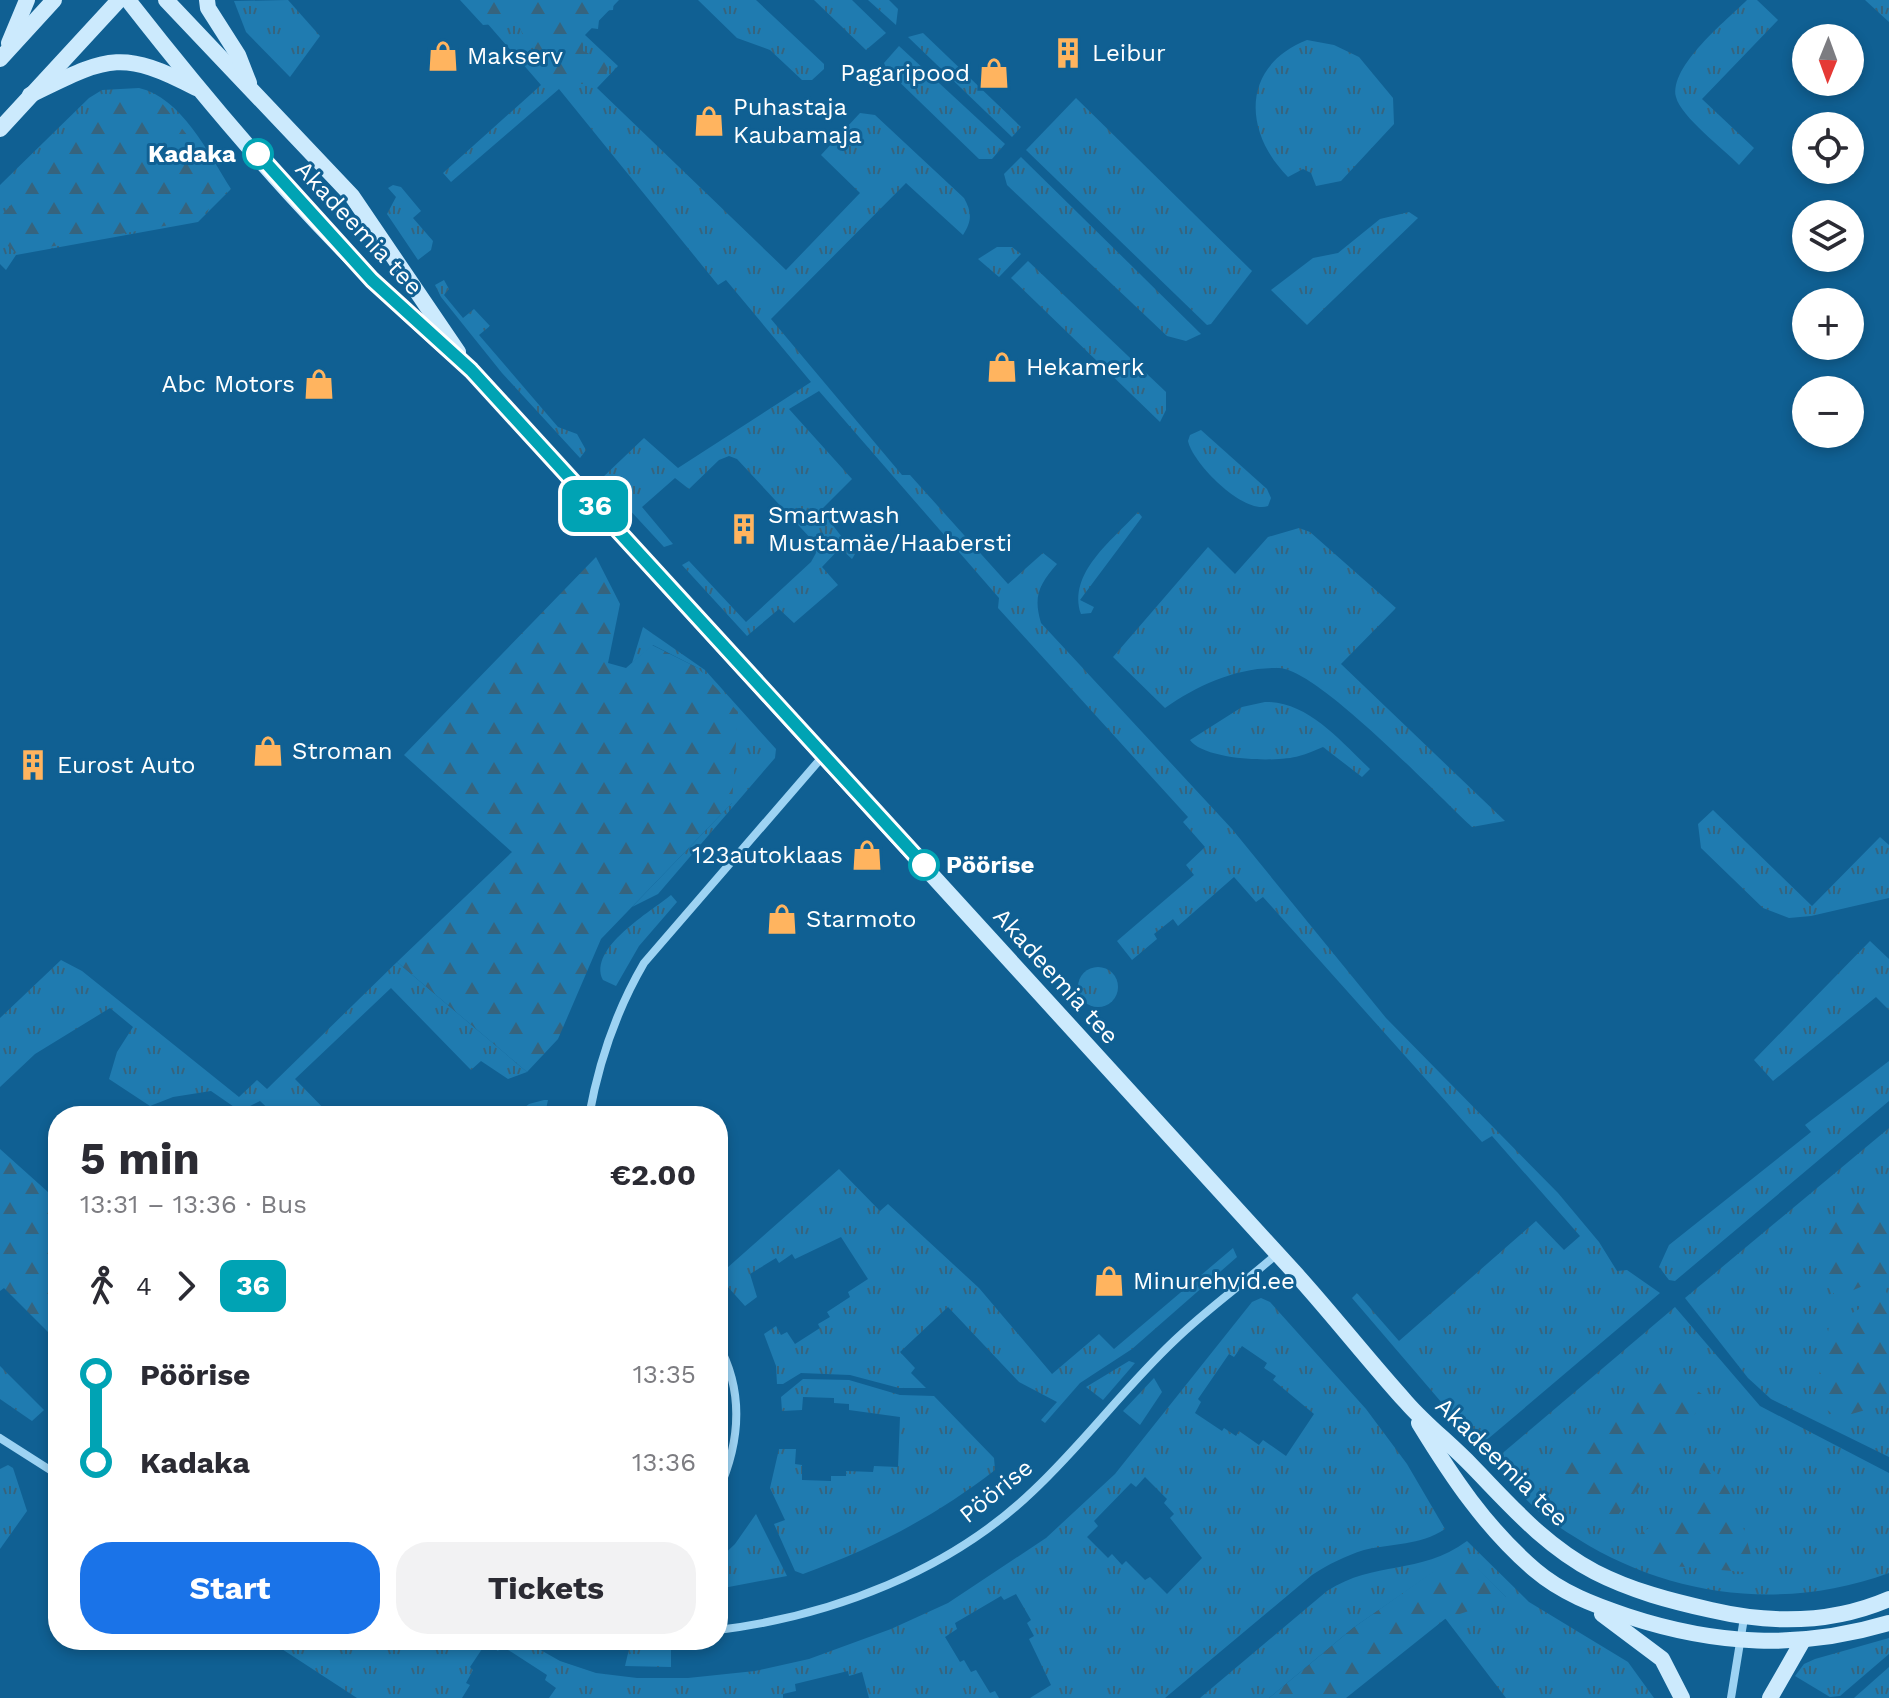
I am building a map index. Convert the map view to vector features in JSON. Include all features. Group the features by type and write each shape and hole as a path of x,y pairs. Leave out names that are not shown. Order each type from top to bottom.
{"main road":[{"path":"2,58 27,0"},
{"path":"2,58 54,0"},
{"path":"0,129 119,0"},
{"name":"Akadeemia tee","path":"128,0 204,93 372,280 471,370 1277,1254 1408,1405 1472,1466 1512,1512 1553,1546 1596,1572 1655,1597 1744,1618 1796,1621 1832,1617 1889,1599"},
{"name":"Akadeemia tee","path":"166,0 352,196 471,370"},
{"path":"207,0 221,32 238,55 253,92"},
{"path":"30,95 93,65 138,62 153,66 204,93"},
{"name":"Akadeemia tee","path":"1408,1405 1448,1472 1493,1531 1537,1572 1584,1602 1698,1636 1741,1642 1802,1642 1889,1623"},
{"path":"1584,1602 1638,1638 1662,1659 1682,1698"},
{"path":"1770,1698 1802,1642"}],"street":[{"path":"591,1106 607,1042 625,996 644,963 823,756"},
{"name":"Pöörise","path":"728,1628 802,1615 857,1597 902,1578 983,1530 1032,1492 1175,1340 1277,1254"},
{"path":"728,1368 737,1409 737,1441 728,1465"},
{"path":"0,1438 48,1469"},
{"path":"1731,1698 1744,1618"}],"green space":[{"path":"288,0 320,36 290,77 246,32 234,1"},
{"path":"460,0 614,0 613,10 600,11 598,29 583,27 583,51 610,63 606,74 595,75 588,84 571,84 536,71 534,42 523,36 518,22 483,25"},
{"path":"467,0 619,0 585,35 618,66 597,88 786,270 860,193 821,155 860,113 875,115 964,198 970,216 963,235 906,183 771,319 902,475 910,475 1008,584 1043,553 1057,564 1039,591 1041,623 1232,829 1386,1018 1558,1193 1599,1242 1617,1271 1627,1270 1660,1293 1489,1438 1478,1445 1352,1298 1357,1293 1399,1341 1536,1221 1564,1250 1580,1236 1492,1136 1482,1142 1263,897 1256,902 1234,877 1178,926 1173,919 1154,934 1157,939 1132,960 1117,941 1194,875 1186,865 1205,847 1183,822 1188,817 998,608 999,598 819,391 789,409 852,479 821,510 855,554 852,559 840,548 822,567 838,585 794,623 779,609 747,636 682,565 689,561 746,622 811,562 816,553 814,542 737,459 729,456 719,460 689,489 675,478 642,507 673,544 664,547 601,479 644,438 678,468 811,382 726,280 718,285 559,89 451,182 443,173 541,85"},
{"path":"698,0 756,0 824,64 824,69 812,80 802,80 770,50 737,38"},
{"path":"814,0 852,0 886,33 866,50"},
{"path":"868,0 889,0 898,9 896,25"},
{"path":"1747,0 1757,0 1778,20 1702,99 1754,148 1739,165 1686,114 1676,97 1676,85 1681,72 1701,44"},
{"path":"1865,0 1889,0 1889,22"},
{"path":"923,33 1021,127 1012,137 908,37"},
{"path":"1307,40 1334,45 1359,57 1393,98 1394,124 1341,181 1316,186 1311,173 1303,169 1288,177 1273,159 1257,121 1256,101 1260,83 1270,66 1285,52"},
{"path":"899,46 1005,144 992,159 979,159 887,70 884,63"},
{"path":"139,88 154,93 181,115 231,189 198,222 16,255 6,270 0,264 0,185 89,98 102,90"},
{"path":"109,97 157,97 230,189 197,220 16,253 0,239 0,217"},
{"path":"1076,98 1252,271 1211,324 1207,325 1026,150"},
{"path":"1021,157 1201,334 1186,341 1167,336 1007,185 1004,174"},
{"path":"393,185 401,187 421,211 413,218 433,241 431,250 418,260 387,214 396,197 388,188"},
{"path":"1409,212 1418,218 1307,325 1271,290 1313,258 1338,253 1380,219"},
{"path":"997,247 1012,247 1021,254 999,277 978,259"},
{"path":"1028,261 1166,392 1166,410 1160,422 1011,278"},
{"path":"444,280 449,289 444,295 463,318 474,309 490,326 479,335 558,427 577,434 586,450 580,458 502,373 441,297 435,285"},
{"path":"1201,430 1267,489 1271,498 1268,506 1246,503 1209,474 1188,441 1190,435"},
{"path":"1138,512 1142,517 1080,600 1094,607 1091,613 1081,614 1078,599 1086,571"},
{"path":"1299,528 1310,532 1396,608 1341,664 1505,821 1472,827 1348,711 1297,674 1279,668 1263,668 1233,674 1204,685 1165,708 1113,657 1208,547 1235,574 1268,537"},
{"path":"596,557 620,604 608,663 626,668 652,645 698,668 738,712 732,803 601,939 558,1039 527,1072 397,962 512,852 404,755"},
{"path":"643,627 705,670 776,749 775,758 658,894 632,907 732,803 698,668 653,645 632,663"},
{"path":"1265,702 1281,703 1309,716 1370,769 1362,777 1323,747 1288,758 1258,759 1210,752 1190,740 1242,707"},
{"path":"1713,810 1812,906 1880,837 1889,845 1889,898 1789,918 1763,908 1701,848 1698,824"},
{"path":"671,895 677,902 639,946 616,986 603,980 601,968 604,955 612,943"},
{"path":"1870,941 1889,959 1889,1010 1876,997 1773,1081 1754,1060"},
{"path":"61,960 82,971 239,1097 257,1080 267,1089 397,962 527,1072 508,1079 481,1061 471,1070 391,988 295,1079 321,1106 265,1106 260,1101 250,1106 233,1106 211,1091 173,1097 150,1106 109,1079 117,1052 133,1027 110,1008 35,1054 0,1087 0,1018"},
{"path":"1098,967 1112,973 1118,987 1112,1001 1098,1007 1084,1001 1078,987 1084,973"},
{"path":"1889,1061 1889,1101 1675,1281 1669,1280 1659,1267 1669,1245 1811,1132 1805,1125"},
{"path":"548,1100 547,1106 526,1106"},
{"path":"1889,1128 1889,1457 1771,1399 1748,1378 1685,1298"},
{"path":"0,1149 48,1192 48,1332 4,1288 0,1291"},
{"path":"839,1169 880,1211 888,1204 979,1288 1052,1374 1099,1334 1114,1349 1233,1248 1237,1257 1132,1349 1080,1383 1045,1423 1041,1420 1057,1402 1019,1382 948,1307 900,1352 915,1368 911,1373 926,1388 899,1388 850,1375 801,1373 783,1384 777,1384 776,1366 764,1334 776,1326 781,1335 787,1332 795,1344 820,1328 818,1324 830,1317 827,1312 850,1297 848,1292 868,1279 841,1237 795,1259 792,1254 779,1263 776,1258 750,1274 757,1297 745,1306 728,1287 728,1267"},
{"path":"1859,1195 1889,1195 1889,1271 1884,1287 1889,1298 1889,1397 1886,1404 1838,1418 1814,1400 1829,1327 1874,1300 1870,1283 1837,1297 1820,1279 1826,1246 1837,1210 1843,1202"},
{"path":"1261,1298 1270,1302 1366,1409 1407,1464 1445,1529 1416,1541 1364,1550 1318,1571 1165,1698 1030,1698 1051,1685 1029,1639 1034,1636 1027,1623 1031,1620 1016,1594 1004,1600 1001,1596 955,1623 957,1629 945,1637 960,1662 964,1660 971,1672 976,1670 990,1693 995,1691 999,1698 869,1698 862,1672 849,1676 848,1671 795,1684 796,1691 783,1694 783,1698 549,1698 556,1688 545,1680 547,1675 508,1650 541,1650 560,1661 596,1673 637,1678 688,1678 755,1671 809,1659 891,1629 948,1603 1046,1538 1115,1474 1252,1302","holes":["1242,1346 1267,1363 1264,1368 1276,1376 1273,1380 1314,1414 1286,1456 1263,1440 1259,1445 1239,1431 1236,1436 1224,1428 1222,1431 1195,1413 1201,1402 1198,1399 1229,1354 1234,1357","1145,1477 1167,1499 1164,1503 1174,1514 1170,1518 1202,1558 1167,1594 1150,1577 1145,1580 1126,1561 1122,1565 1112,1554 1108,1558 1087,1537 1098,1526 1094,1521 1131,1483 1136,1487"]},
{"path":"1675,1307 1760,1406 1889,1473 1889,1573 1850,1585 1810,1592 1730,1592 1690,1586 1614,1559 1555,1524 1521,1493 1498,1457"},
{"path":"1129,1361 1135,1363 1103,1400 1086,1387"},
{"path":"0,1366 44,1410 32,1421 0,1399"},
{"path":"1674,1373 1707,1398 1615,1519 1565,1500 1544,1469"},
{"path":"1154,1378 1162,1392 1140,1425 1123,1411"},
{"path":"803,1379 849,1380 900,1395 934,1396 994,1458 995,1470 950,1502 879,1542 803,1574 795,1571 774,1524 785,1520 770,1488 779,1449 796,1449 795,1464 802,1465 802,1480 831,1481 831,1476 846,1476 846,1471 873,1472 874,1466 898,1467 900,1417 849,1410 849,1404 834,1403 834,1398 803,1397 802,1410 782,1411 781,1397"},
{"path":"1700,1460 1723,1481 1731,1495 1756,1573 1661,1565 1634,1552 1632,1539 1663,1519 1698,1503"},
{"path":"8,1465 13,1468 27,1511 0,1549 0,1469"},
{"path":"756,1514 787,1576 728,1587 728,1551"},
{"path":"1467,1541 1529,1602 1628,1662 1654,1698 1506,1698 1445,1618 1506,1597 1461,1553 1353,1628 1269,1698 1200,1698 1327,1591 1362,1575 1432,1559"},
{"path":"1461,1552 1507,1598 1445,1619 1346,1698 1269,1698 1353,1628"},
{"path":"1889,1638 1889,1654 1840,1696 1830,1697 1795,1676 1804,1664 1815,1659"},
{"path":"283,1650 481,1650 470,1667 473,1670 466,1683 470,1685 462,1698 357,1698"},
{"path":"629,1650 671,1650 671,1667 625,1666"},
{"path":"1889,1667 1889,1698 1854,1698"}],"bus line":[{"name":"36","path":"258,154 372,280 408,316 471,370 924,865"}],"place":[{"name":"Leibur","path":"1068,53"},
{"name":"Makserv","path":"443,56"},
{"name":"Pagaripood","path":"994,73"},
{"name":"Puhastaja Kaubamaja","path":"709,121"},
{"name":"Kadaka","path":"258,154"},
{"name":"Hekamerk","path":"1002,367"},
{"name":"Abc Motors","path":"319,384"},
{"name":"Smartwash Mustamäe/Haabersti","path":"744,529"},
{"name":"Stroman","path":"268,751"},
{"name":"Eurost Auto","path":"33,765"},
{"name":"123autoklaas","path":"867,855"},
{"name":"Pöörise","path":"924,865"},
{"name":"Starmoto","path":"782,919"},
{"name":"Minurehvid.ee","path":"1109,1281"}]}
